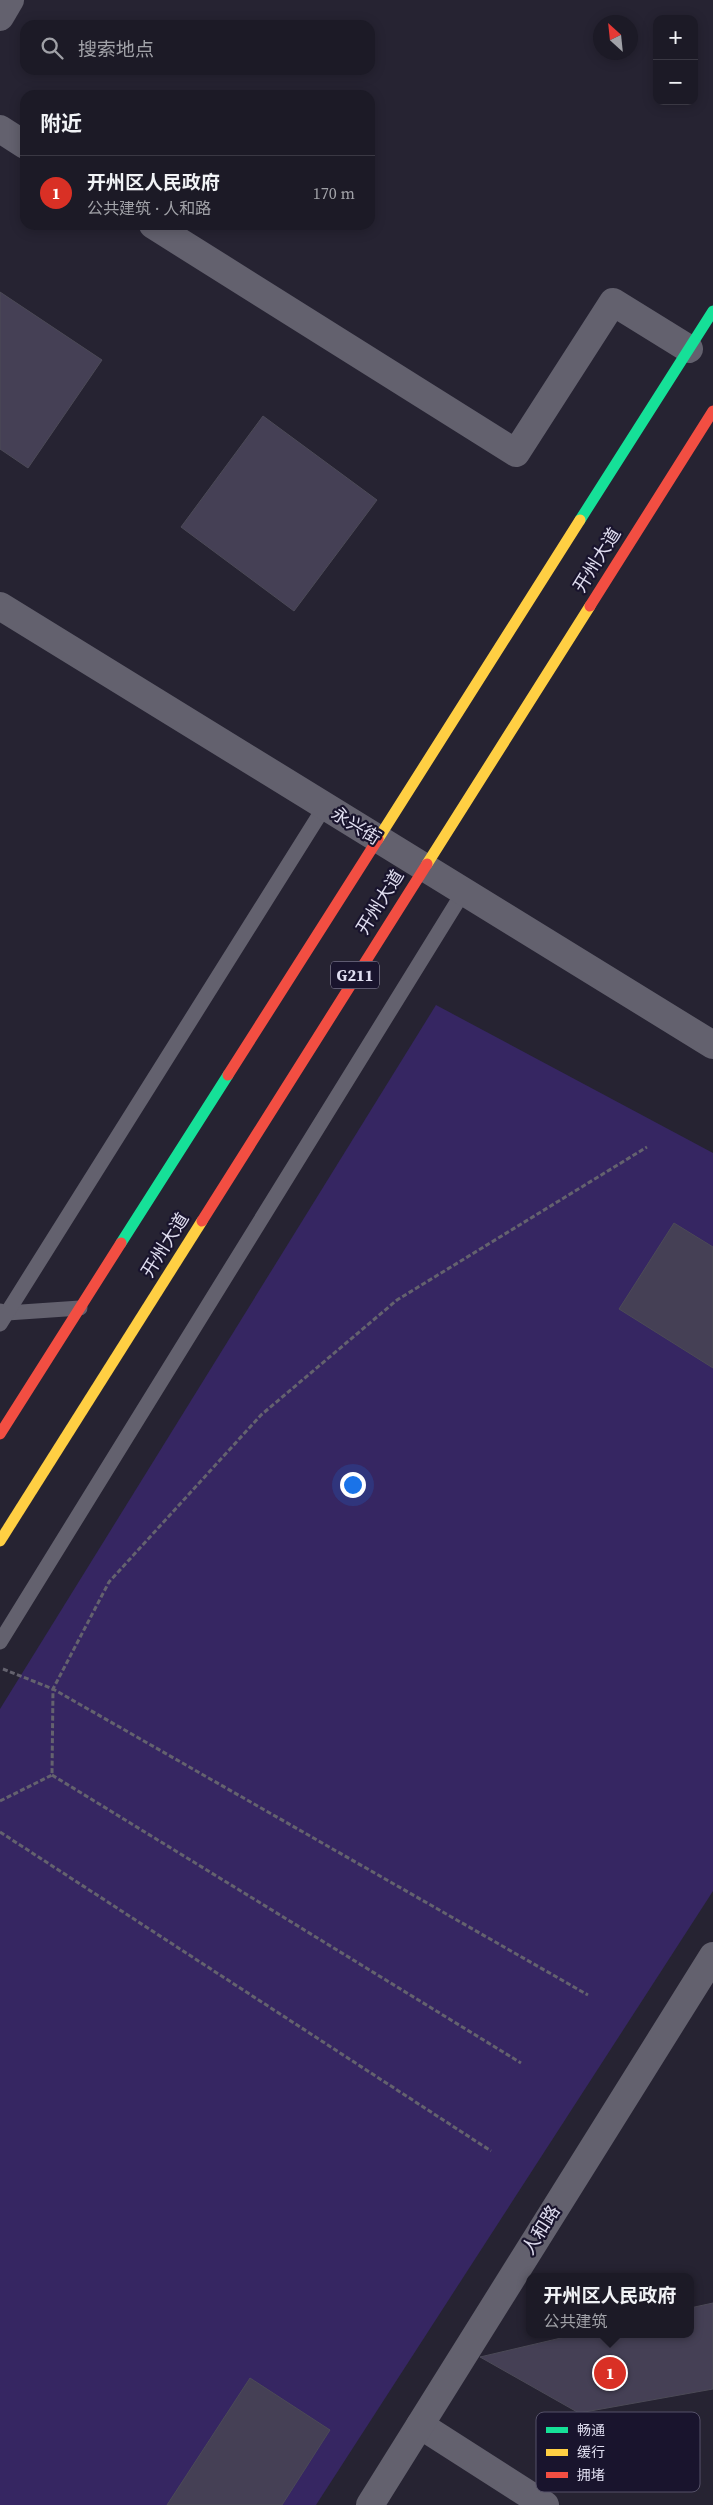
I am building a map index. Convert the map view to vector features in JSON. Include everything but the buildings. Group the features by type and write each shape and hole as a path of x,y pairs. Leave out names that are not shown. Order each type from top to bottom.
{"highway":[{"name":"开州大道","path":"0,1434 713,311"},
{"name":"开州大道","path":"0,1541 423,867 713,411"}],"street":[{"path":"0,17 10,0"},
{"path":"0,129 20,142"},
{"path":"161,230 516,452 613,302 689,349"},
{"name":"永兴街","path":"0,606 713,1045"},
{"name":"人和路","path":"370,2505 713,1956"},
{"path":"420,2425 545,2505"}],"lane":[{"path":"2,1316 326,806"},
{"path":"0,1642 464,891"},
{"path":"2,1316 80,1308"}],"path":[{"path":"52,1775 53,1689 110,1582 261,1415 397,1300 647,1147"},
{"path":"0,1668 53,1689 588,1995"},
{"path":"0,1801 52,1775"},
{"path":"52,1775 521,2063"},
{"path":"0,1832 491,2151"}],"shaded area":[{"path":"436,1005 713,1153 713,1891 316,2505 0,2505 0,1709"}],"traffic: fast":[{"path":"580,520 713,311"},
{"path":"121,1243 228,1075"}],"traffic: slow":[{"path":"378,839 580,520"},
{"path":"427,864 590,606"},
{"path":"0,1541 202,1221"}],"traffic: jam":[{"path":"590,606 713,411"},
{"path":"228,1075 378,839"},
{"path":"202,1221 427,864"},
{"path":"0,1434 121,1243"}],"place":[{"name":"开州区人民政府","path":"610,2373"}]}
